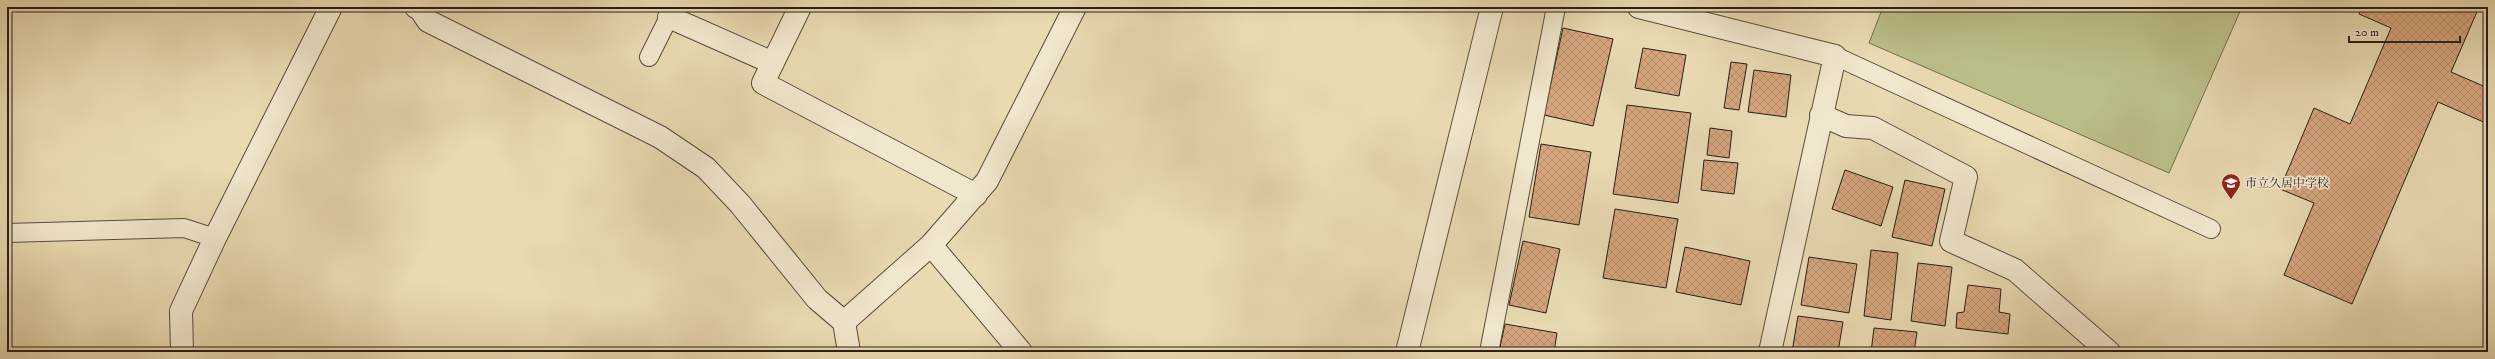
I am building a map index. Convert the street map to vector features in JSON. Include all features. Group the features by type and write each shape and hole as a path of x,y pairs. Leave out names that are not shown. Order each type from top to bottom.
{"street":[{"path":"182,352 181,311 215,238 331,7"},
{"path":"416,7 420,9 428,22 660,137 706,168 740,204 818,299 844,322 849,352"},
{"path":"800,7 763,83 976,195"},
{"path":"844,322 931,245 987,181 1075,7"},
{"path":"1407,352 1492,7"},
{"path":"1639,7 1835,56 1770,352"},
{"path":"671,12 773,63"},
{"path":"1821,115 1846,126 1873,128 1966,177 1951,241 2015,270 2109,352"},
{"path":"931,245 1021,352"}],"lane":[{"path":"1489,352 1556,7"},
{"path":"649,57 671,12"},
{"path":"1835,56 2211,229"},
{"path":"7,233 184,228 215,238"}],"green space":[{"path":"1883,7 2242,7 2169,173 1869,43"}],"building":[{"path":"2362,7 2479,7 2451,72 2488,88 2488,124 2438,102 2352,304 2284,275 2314,203 2280,189 2314,108 2350,124 2391,28 2359,14"},
{"path":"1563,28 1613,39 1593,126 1544,115"},
{"path":"1643,48 1686,55 1679,96 1635,88"},
{"path":"1731,62 1747,64 1739,110 1724,108"},
{"path":"1754,70 1791,75 1786,117 1748,112"},
{"path":"1627,105 1691,113 1678,203 1613,194"},
{"path":"1710,128 1732,131 1729,158 1707,155"},
{"path":"1541,144 1591,152 1579,225 1529,217"},
{"path":"1704,160 1738,163 1734,194 1701,190"},
{"path":"1845,170 1893,187 1881,226 1832,209"},
{"path":"1905,180 1945,189 1932,246 1892,237"},
{"path":"1615,209 1678,219 1666,288 1603,278"},
{"path":"1523,241 1560,249 1546,313 1509,305"},
{"path":"1685,247 1750,261 1741,305 1676,292"},
{"path":"1871,250 1898,253 1891,320 1864,316"},
{"path":"1809,257 1857,264 1849,313 1801,305"},
{"path":"1918,263 1952,267 1945,326 1911,321"},
{"path":"1968,285 2001,289 1999,312 2010,314 2008,334 1956,328 1957,313 1964,312"},
{"path":"1798,316 1843,322 1838,352 1792,352"},
{"path":"1505,324 1557,333 1554,352 1499,352"},
{"path":"1874,328 1917,332 1914,352 1871,352"},
{"path":"2029,348 2049,352 2028,352"}],"place":[{"name":"市立久居中学校","path":"2231,200"}]}
